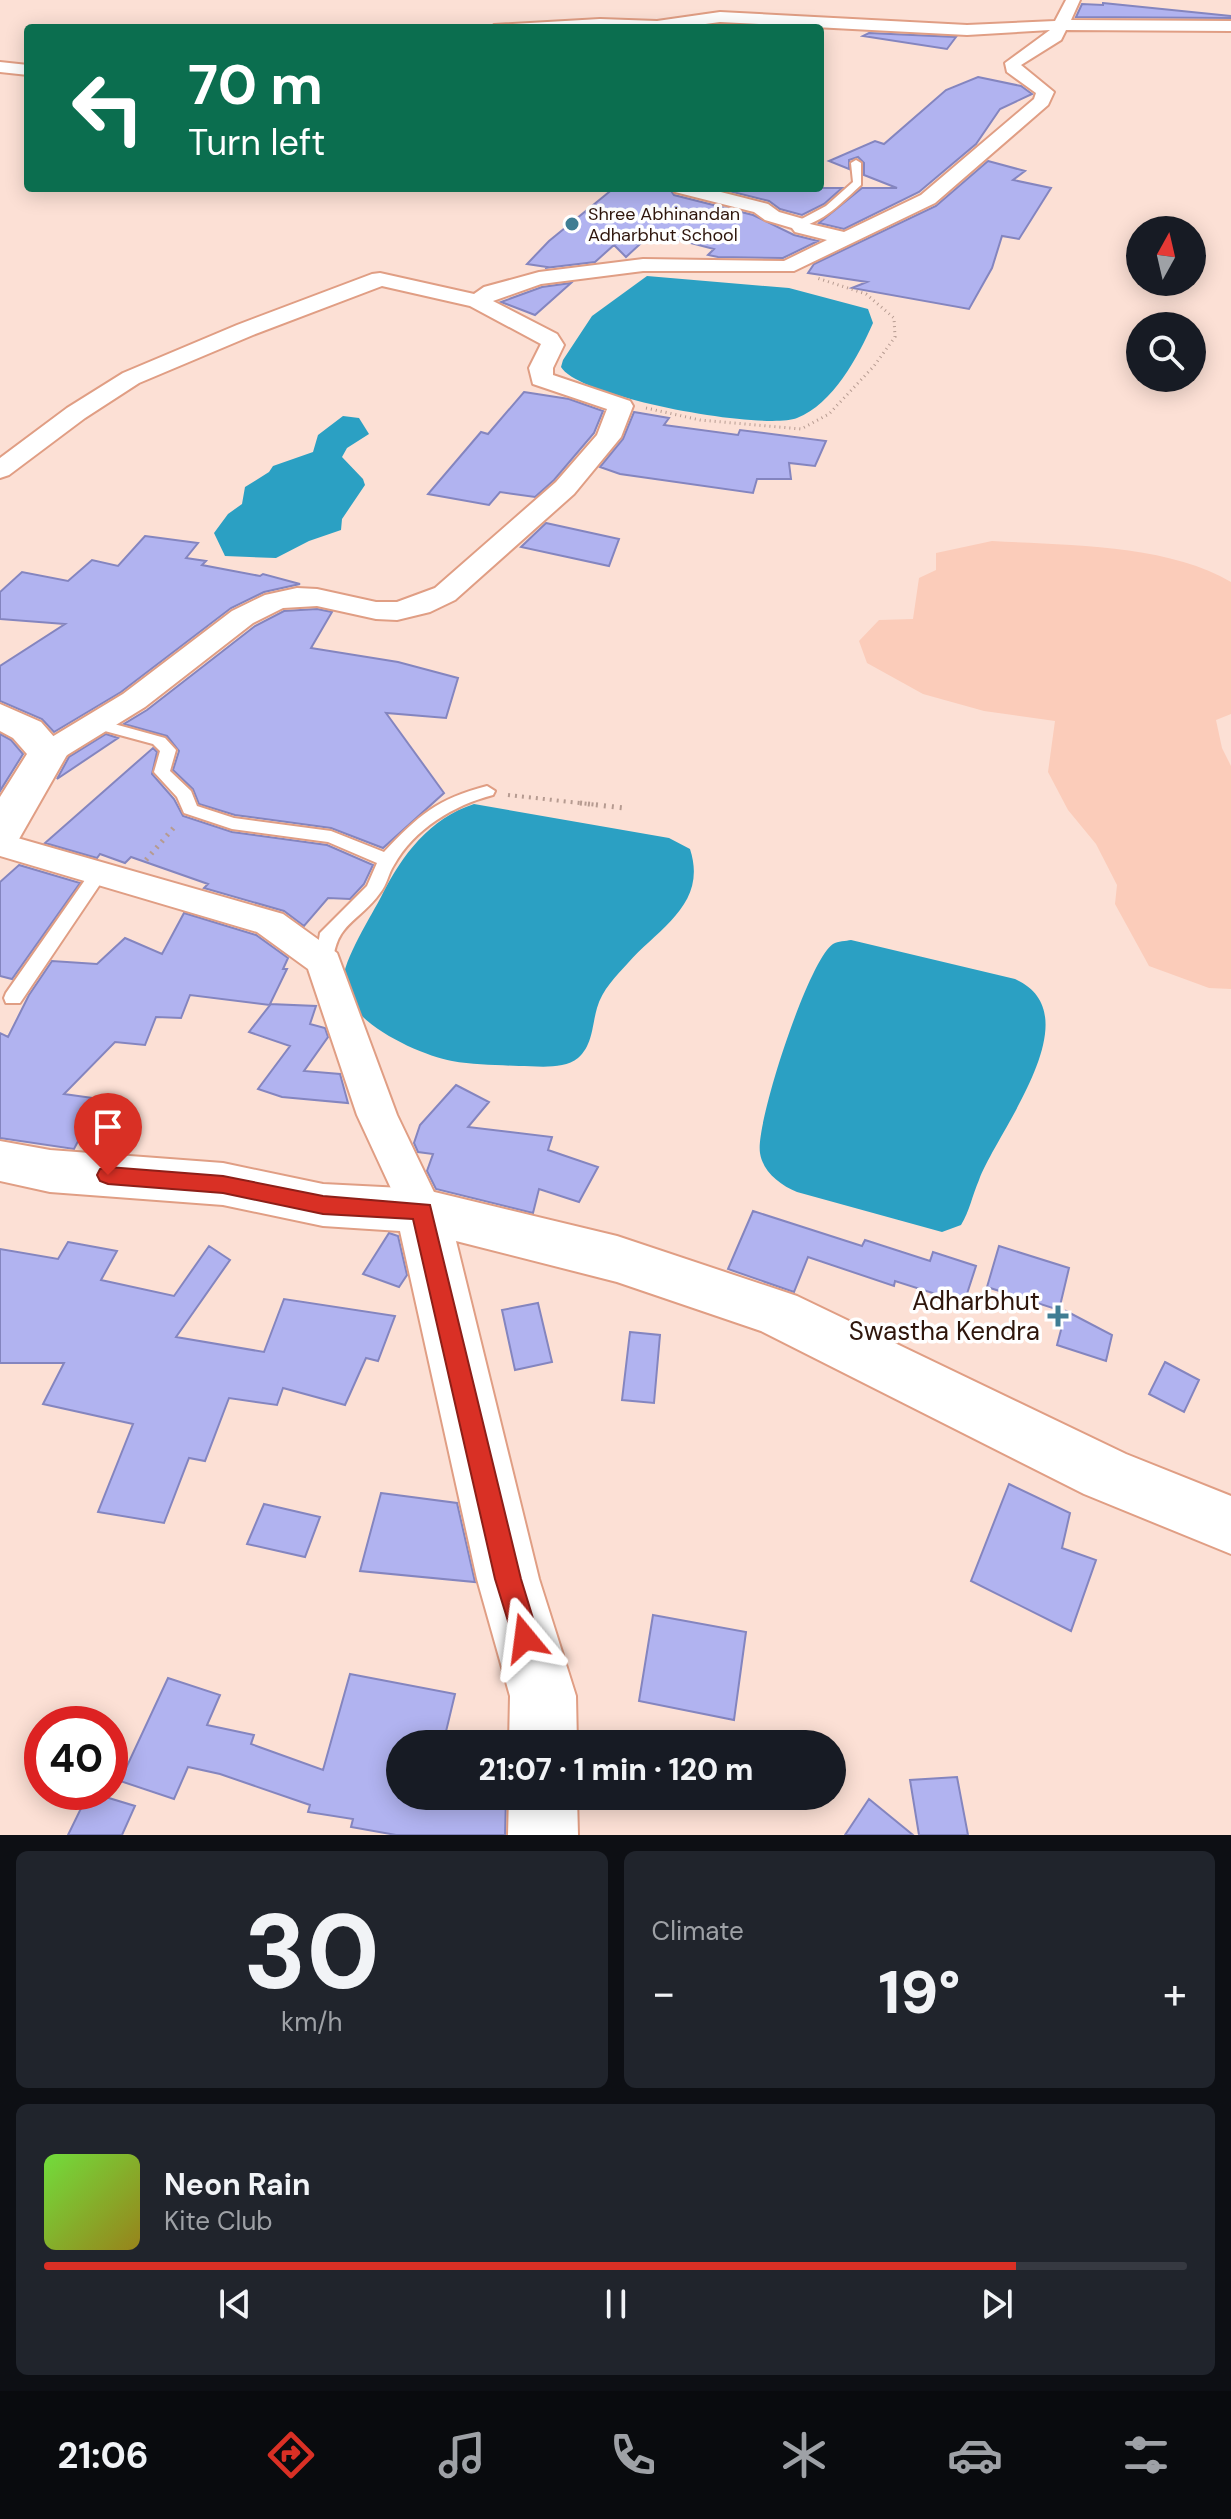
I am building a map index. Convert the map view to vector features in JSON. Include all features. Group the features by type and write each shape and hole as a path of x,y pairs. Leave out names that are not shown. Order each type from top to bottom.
{"street":[{"path":"477,301 492,292 539,278 628,267 787,267 928,199 1042,101 1045,92 1020,76 1013,63 1047,44 1062,25 1073,0"},
{"path":"671,24 720,17 967,30 1062,25 1231,26"},
{"path":"0,67 24,70"},
{"path":"698,192 761,208 772,216 800,224 802,228 845,238"},
{"path":"0,470 76,413 131,378 245,330 380,279 477,301 549,339 553,345 541,368 541,379 621,406 609,437 565,488 445,594 426,606 388,613 303,597 279,599 252,609 144,694 48,753 8,817 0,836"},
{"path":"0,716 27,730 48,753"},
{"path":"0,844 270,923 324,962 377,1115 422,1211 508,1579 543,1696 543,1730"},
{"path":"0,1161 50,1171 223,1184 323,1205 422,1211 617,1259 778,1313 1105,1474 1231,1525"},
{"path":"543,1810 543,1835"}],"lane":[{"path":"800,224 829,208 858,183 856,163"},
{"path":"96,724 159,741 168,750 162,772 185,795 190,809 232,823 331,837 387,860"},
{"path":"324,962 326,938 374,889 387,860 424,820 461,798 487,791"},
{"path":"13,998 113,878"}],"path":[{"path":"621,406 700,420 801,429 829,414 874,366 895,337 894,318 866,294 787,267"},
{"path":"487,791 624,808"},
{"path":"113,878 190,809"}],"shaded area":[{"path":"992,541 1147,553 1206,569 1231,582 1231,714 1216,720 1222,748 1231,766 1231,989 1209,988 1149,966 1115,904 1117,885 1096,844 1068,810 1048,772 1055,721 984,711 923,694 867,663 859,641 879,620 913,619 919,578 936,570 936,553"}],"water":[{"path":"647,276 789,288 868,309 873,323 852,364 833,391 797,418 749,420 673,409 601,390 575,379 561,367 592,316"},
{"path":"343,416 359,418 369,434 347,448 342,457 365,485 342,519 341,530 309,541 276,558 225,556 214,533 228,514 242,504 245,487 273,466 313,452 318,435"},
{"path":"474,804 669,838 690,849 694,868 686,900 677,914 640,950 602,995 587,1047 572,1062 542,1067 486,1065 438,1058 387,1034 357,1011 347,998 343,984 347,964 390,880 408,852 444,818"},
{"path":"851,940 1015,979 1037,996 1045,1018 1043,1045 1033,1074 979,1180 964,1219 961,1225 942,1232 797,1192 773,1177 762,1160 761,1136 766,1110 798,1009 823,956 833,944"}],"building":[{"path":"1103,3 1231,18 1076,17 1082,4"},
{"path":"869,33 956,37 947,49 863,36"},
{"path":"978,77 1021,86 1032,94 1000,109 976,144 919,192 844,229 819,223 862,188 897,188 864,175 864,163 858,157 849,160 849,169 829,161 875,141 884,144 946,90"},
{"path":"988,161 1025,171 1013,180 1051,188 1019,239 1002,236 992,268 969,309 852,288 867,282 808,273 814,264 936,206"},
{"path":"824,188 842,188 824,204 802,215 780,209 769,201 733,192 824,192"},
{"path":"609,192 672,192 753,215 794,235 818,241 783,258 718,257 708,255 714,249 652,233 626,257 614,245 595,262 545,268 527,264 549,241"},
{"path":"571,283 535,315 501,302 542,287"},
{"path":"524,392 569,399 603,411 594,433 554,480 535,497 500,492 489,505 428,494 481,432 488,434"},
{"path":"634,412 669,418 664,425 738,435 740,430 826,441 815,466 789,463 791,479 757,479 753,493 620,474 600,467 623,439"},
{"path":"546,523 619,539 609,566 521,547"},
{"path":"145,536 198,543 186,558 206,561 202,565 260,576 263,574 300,584 264,592 231,608 121,692 54,732 42,719 0,701 0,666 65,624 0,619 0,592 22,572 68,581 92,560 118,566"},
{"path":"317,609 332,612 311,648 398,662 458,678 446,718 386,713 444,793 383,848 331,828 235,815 199,804 193,789 173,770 179,751 167,736 124,724 147,710 255,626 284,611"},
{"path":"0,734 11,740 23,754 0,791"},
{"path":"106,734 118,738 57,779 69,757"},
{"path":"153,748 157,752 152,774 174,799 183,816 232,832 327,845 373,865 364,884 350,899 328,898 304,926 284,911 204,888 208,884 131,857 125,863 100,854 97,858 45,843"},
{"path":"19,865 80,883 12,979 0,976 0,882"},
{"path":"184,913 256,935 288,958 283,969 287,969 270,1004 316,1006 310,1024 325,1028 328,1037 304,1071 340,1074 348,1103 282,1097 258,1089 290,1046 249,1032 270,1005 190,995 181,1018 156,1017 145,1045 115,1042 64,1094 100,1099 74,1149 0,1138 0,1033 8,1037 29,995 52,961 97,964 125,938 162,954"},
{"path":"456,1085 489,1102 468,1127 552,1137 548,1150 598,1167 579,1202 539,1189 533,1213 436,1189 427,1171 433,1154 418,1152 414,1143 420,1125"},
{"path":"753,1211 862,1246 865,1240 930,1261 933,1252 976,1266 964,1303 895,1281 894,1286 808,1257 794,1292 728,1269"},
{"path":"389,1233 398,1236 407,1275 399,1287 363,1274"},
{"path":"68,1242 117,1251 101,1280 174,1296 209,1246 230,1260 176,1337 264,1352 284,1299 395,1316 378,1361 366,1358 345,1405 283,1388 277,1405 229,1398 205,1461 189,1458 164,1523 98,1512 133,1424 43,1404 64,1363 0,1363 0,1249 58,1259"},
{"path":"999,1246 1069,1268 1059,1310 987,1287"},
{"path":"538,1303 552,1362 515,1370 502,1310"},
{"path":"1066,1311 1112,1335 1106,1361 1057,1345"},
{"path":"630,1332 660,1335 654,1403 622,1400"},
{"path":"1165,1362 1199,1380 1184,1412 1149,1394"},
{"path":"1009,1484 1070,1513 1062,1548 1096,1560 1071,1631 971,1581"},
{"path":"381,1493 457,1503 475,1582 360,1571"},
{"path":"264,1504 320,1517 305,1557 247,1544"},
{"path":"653,1615 746,1632 734,1720 639,1701"},
{"path":"350,1674 455,1694 446,1730 386,1730 386,1810 506,1810 505,1835 396,1835 351,1827 353,1819 308,1812 310,1805 220,1774 188,1767 174,1799 128,1784 128,1764 168,1678 220,1695 207,1725 254,1735 251,1744 323,1770"},
{"path":"957,1777 968,1835 919,1835 910,1780"},
{"path":"869,1799 913,1835 845,1835"},
{"path":"128,1804 135,1806 122,1835 68,1835 80,1810 128,1810"}],"place":[{"name":"Shree Abhinandan Adharbhut School","path":"572,224"},
{"name":"Adharbhut Swastha Kendra","path":"1058,1316"}],"route":[{"path":"108,1175 223,1184 323,1205 422,1211 508,1579 525,1638"}]}
